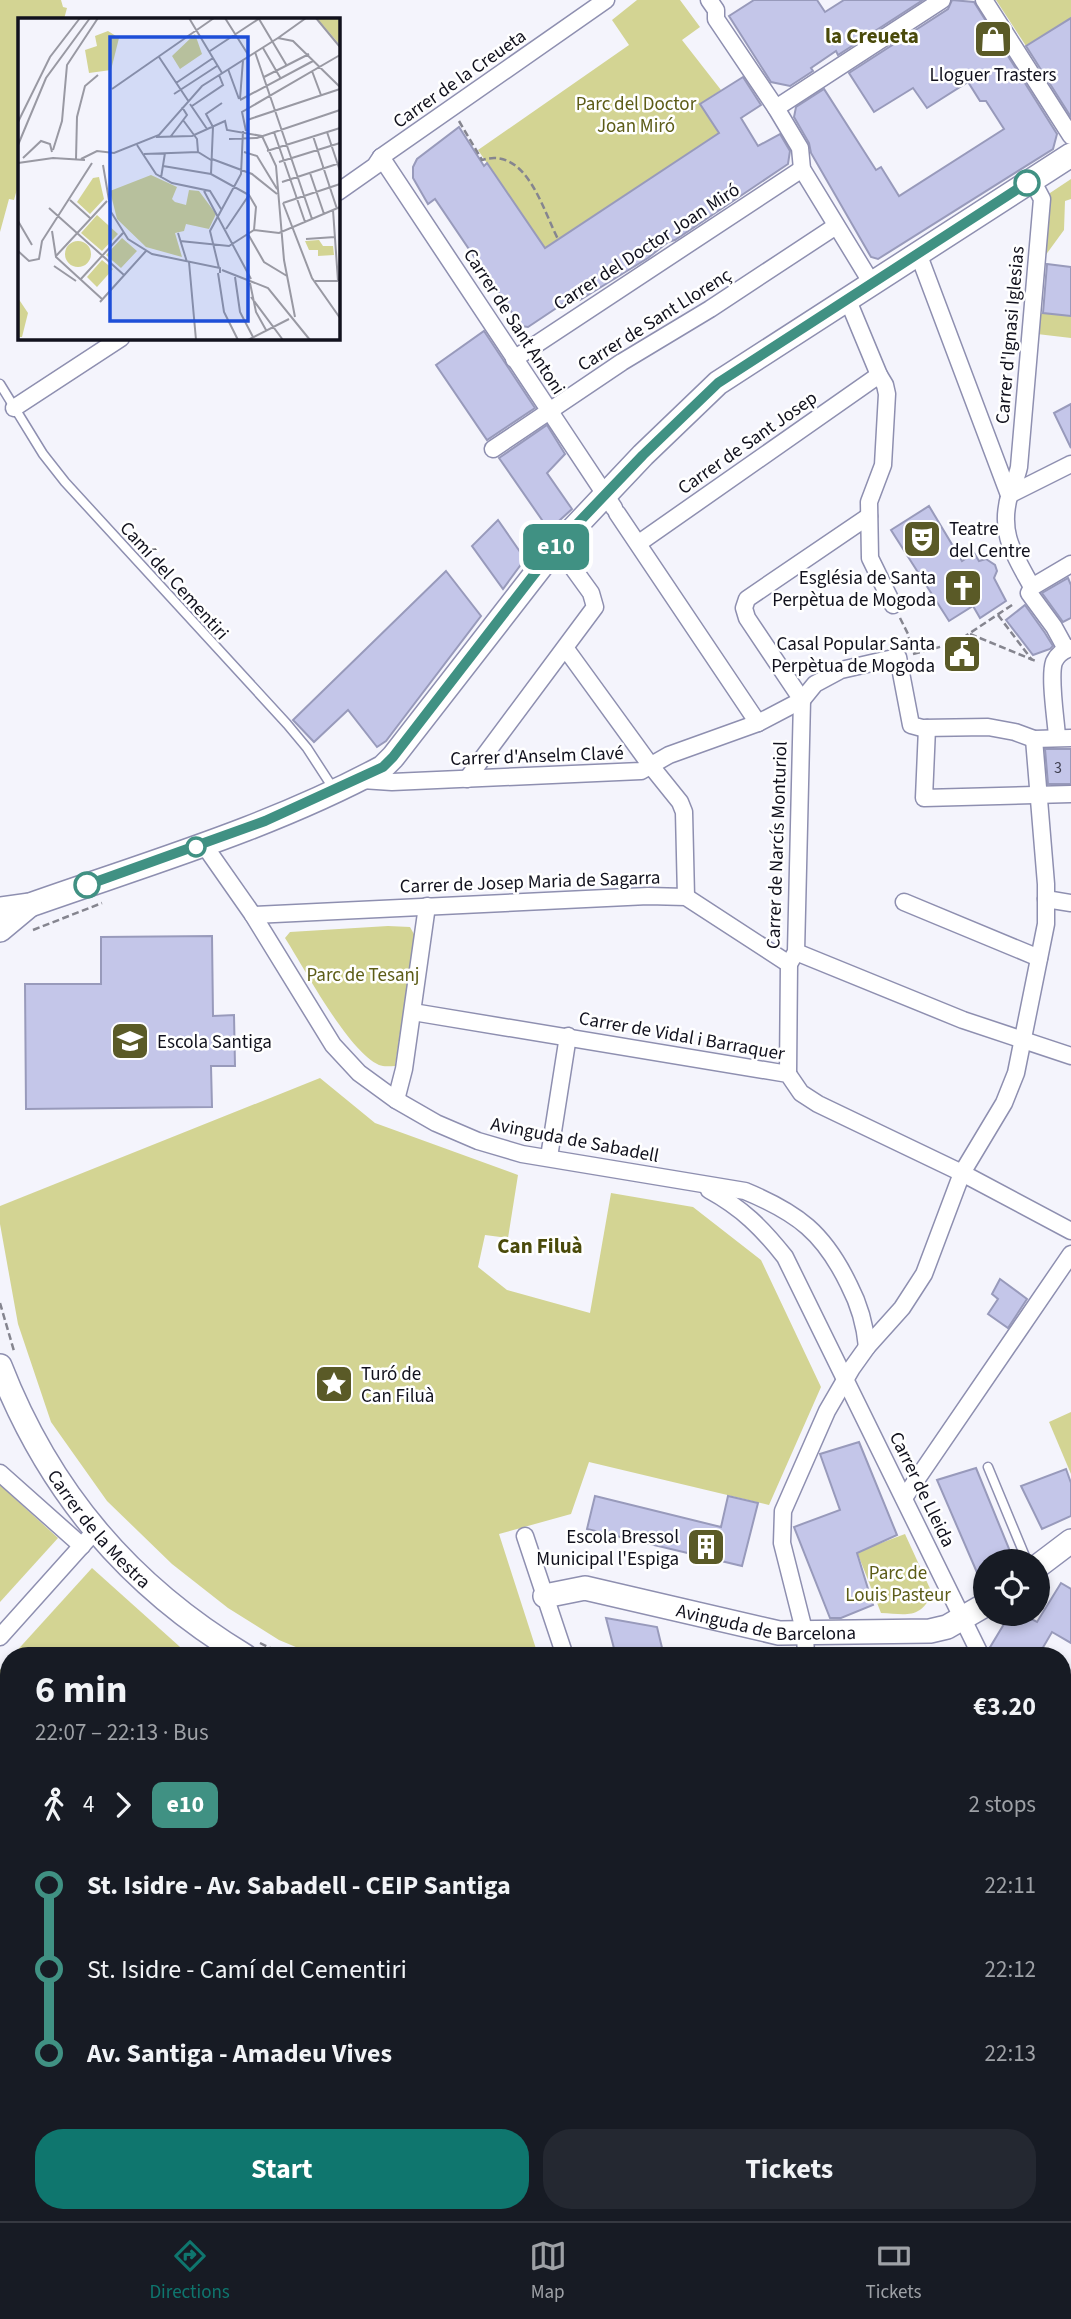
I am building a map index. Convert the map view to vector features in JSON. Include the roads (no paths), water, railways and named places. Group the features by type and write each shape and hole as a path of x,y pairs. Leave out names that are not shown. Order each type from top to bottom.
{"main road":[{"path":"0,909 30,905 204,845 359,780 383,767 556,546 612,505 718,383 1071,155"},
{"path":"0,930 30,905"},
{"name":"Carrer de la Mestra","path":"8,1363 28,1431 88,1539 184,1615 249,1647"},
{"path":"1050,1557 1071,1541"},
{"name":"Avinguda de Barcelona","path":"545,1596 585,1588 779,1633 805,1645 930,1631 973,1613"}],"street":[{"name":"Carrer de la Creueta","path":"340,191 374,166 381,157 606,0"},
{"path":"709,0 716,10 716,19 800,148 802,169 871,282"},
{"path":"776,108 942,0"},
{"path":"984,0 1071,136"},
{"name":"Carrer de Sant Antoni","path":"381,157 758,723"},
{"name":"Carrer del Doctor Joan Miró","path":"514,359 802,169"},
{"name":"Carrer d'Ignasi Iglesias","path":"1010,495 1018,467 1042,199 1032,180"},
{"name":"Carrer de Sant Llorenç","path":"493,449 622,362 767,273 836,226"},
{"path":"918,253 1010,495 1007,542 1030,590 1068,648 1054,664 1052,673 1064,738 1034,739 988,727 927,728 924,798 1071,794"},
{"path":"847,298 887,394 883,465 869,502 870,558 893,605"},
{"path":"14,408 118,340"},
{"name":"Carrer de Sant Josep","path":"639,543 879,375"},
{"path":"1010,495 1071,464"},
{"path":"802,700 747,618 744,608 747,599 869,516"},
{"path":"467,779 595,607 595,601 556,546"},
{"path":"1030,590 1071,564"},
{"path":"566,649 680,802 684,811 686,897"},
{"name":"Carrer d'Anselm Clavé","path":"359,780 392,782 629,774 651,766 669,755 758,723 802,700 815,684 841,670 898,657 911,725 927,728"},
{"name":"Carrer de Narcís Monturiol","path":"788,1074 802,700"},
{"path":"805,1645 782,1543 781,1521 788,1499 827,1411 846,1378 867,1347 902,1308 924,1274 962,1173 1004,1103 1016,1073 1046,924 1034,739"},
{"name":"Avinguda de Sabadell","path":"204,845 253,915 333,1045 359,1073 396,1100 436,1123 478,1141 522,1154 745,1191 776,1204 807,1225 828,1246 840,1266 865,1324 867,1347"},
{"name":"Carrer de Josep Maria de Sagarra","path":"253,915 648,896 686,897 793,958 1071,1056"},
{"path":"1046,899 1071,903"},
{"path":"904,902 1039,958"},
{"path":"396,1100 404,1069 427,906"},
{"name":"Carrer de Vidal i Barraquer","path":"413,1012 788,1074 801,1093 818,1104 962,1173 1071,1231"},
{"path":"550,1157 568,1036"},
{"name":"Avinguda de Sabadell","path":"698,1184 726,1199 760,1226 785,1257 846,1378"},
{"path":"904,1498 1071,1254"},
{"name":"Carrer de Lleida","path":"846,1378 977,1647"},
{"path":"0,1473 88,1539 0,1637"},
{"path":"525,1536 562,1647"}],"lane":[{"name":"Camí del Cementiri","path":"0,384 43,454 65,482 286,723 307,748 335,790"},
{"path":"988,1467 1022,1549"}],"place":[{"name":"Lloguer Trasters","path":"993,39"},
{"name":"Teatre del Centre","path":"922,539"},
{"name":"Església de Santa Perpètua de Mogoda","path":"963,588"},
{"name":"Casal Popular Santa Perpètua de Mogoda","path":"962,654"},
{"name":"Escola Santiga","path":"130,1041"},
{"name":"Turó de Can Filuà","path":"334,1384"},
{"name":"Escola Bressol Municipal l'Espiga","path":"706,1547"}],"district":[{"name":"la Creueta","path":"872,36"},
{"name":"Can Filuà","path":"540,1246"}],"park label":[{"name":"Parc del Doctor Joan Miró","path":"636,114"},
{"name":"Parc de Tesanj","path":"363,974"},
{"name":"Parc de Louis Pasteur","path":"898,1583"}]}
